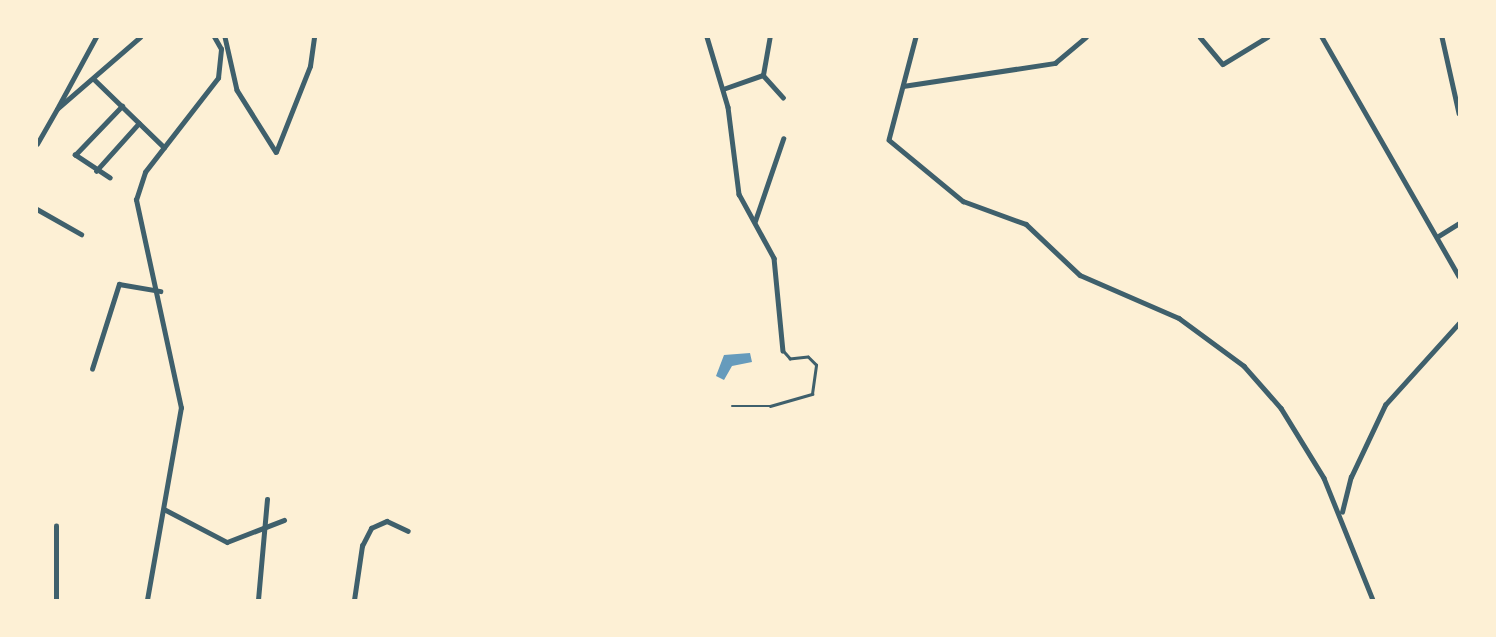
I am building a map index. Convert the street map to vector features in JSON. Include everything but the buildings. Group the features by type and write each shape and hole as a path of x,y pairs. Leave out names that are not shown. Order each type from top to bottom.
{"street":[{"path":"37,144 96,37"},
{"path":"57,109 140,37"},
{"path":"147,600 181,408 160,291 136,200 164,148 218,78 221,49 214,37"},
{"path":"225,37 237,90 276,152 310,66 314,37"},
{"path":"707,37 723,89 737,185 775,265 783,351"},
{"path":"763,75 770,37"},
{"path":"916,37 890,141 972,206 1026,224 1080,275 1179,318 1244,366 1281,408 1342,515 1373,600"},
{"path":"903,86 1055,63 1086,37"},
{"path":"1200,37 1223,64 1267,37"},
{"path":"1322,37 1459,276"},
{"path":"1442,37 1459,113"},
{"path":"723,89 763,75"},
{"path":"763,75 783,96"},
{"path":"94,79 164,148"},
{"path":"110,178 75,155 121,106"},
{"path":"96,171 139,123"},
{"path":"755,222 783,139"},
{"path":"37,209 81,234"},
{"path":"1437,237 1459,223"},
{"path":"92,369 119,284 160,291"},
{"path":"1342,515 1351,477 1385,405 1459,323"},
{"path":"258,600 267,499"},
{"path":"164,509 227,542 284,520"},
{"path":"354,600 362,546 372,528 387,522 408,531"},
{"path":"56,526 56,600"}],"lane":[{"path":"732,406 770,406 812,394 816,365 808,357 790,359 783,351"}],"water":[{"path":"750,353 752,362 732,366 724,380 716,376 724,355"}]}
